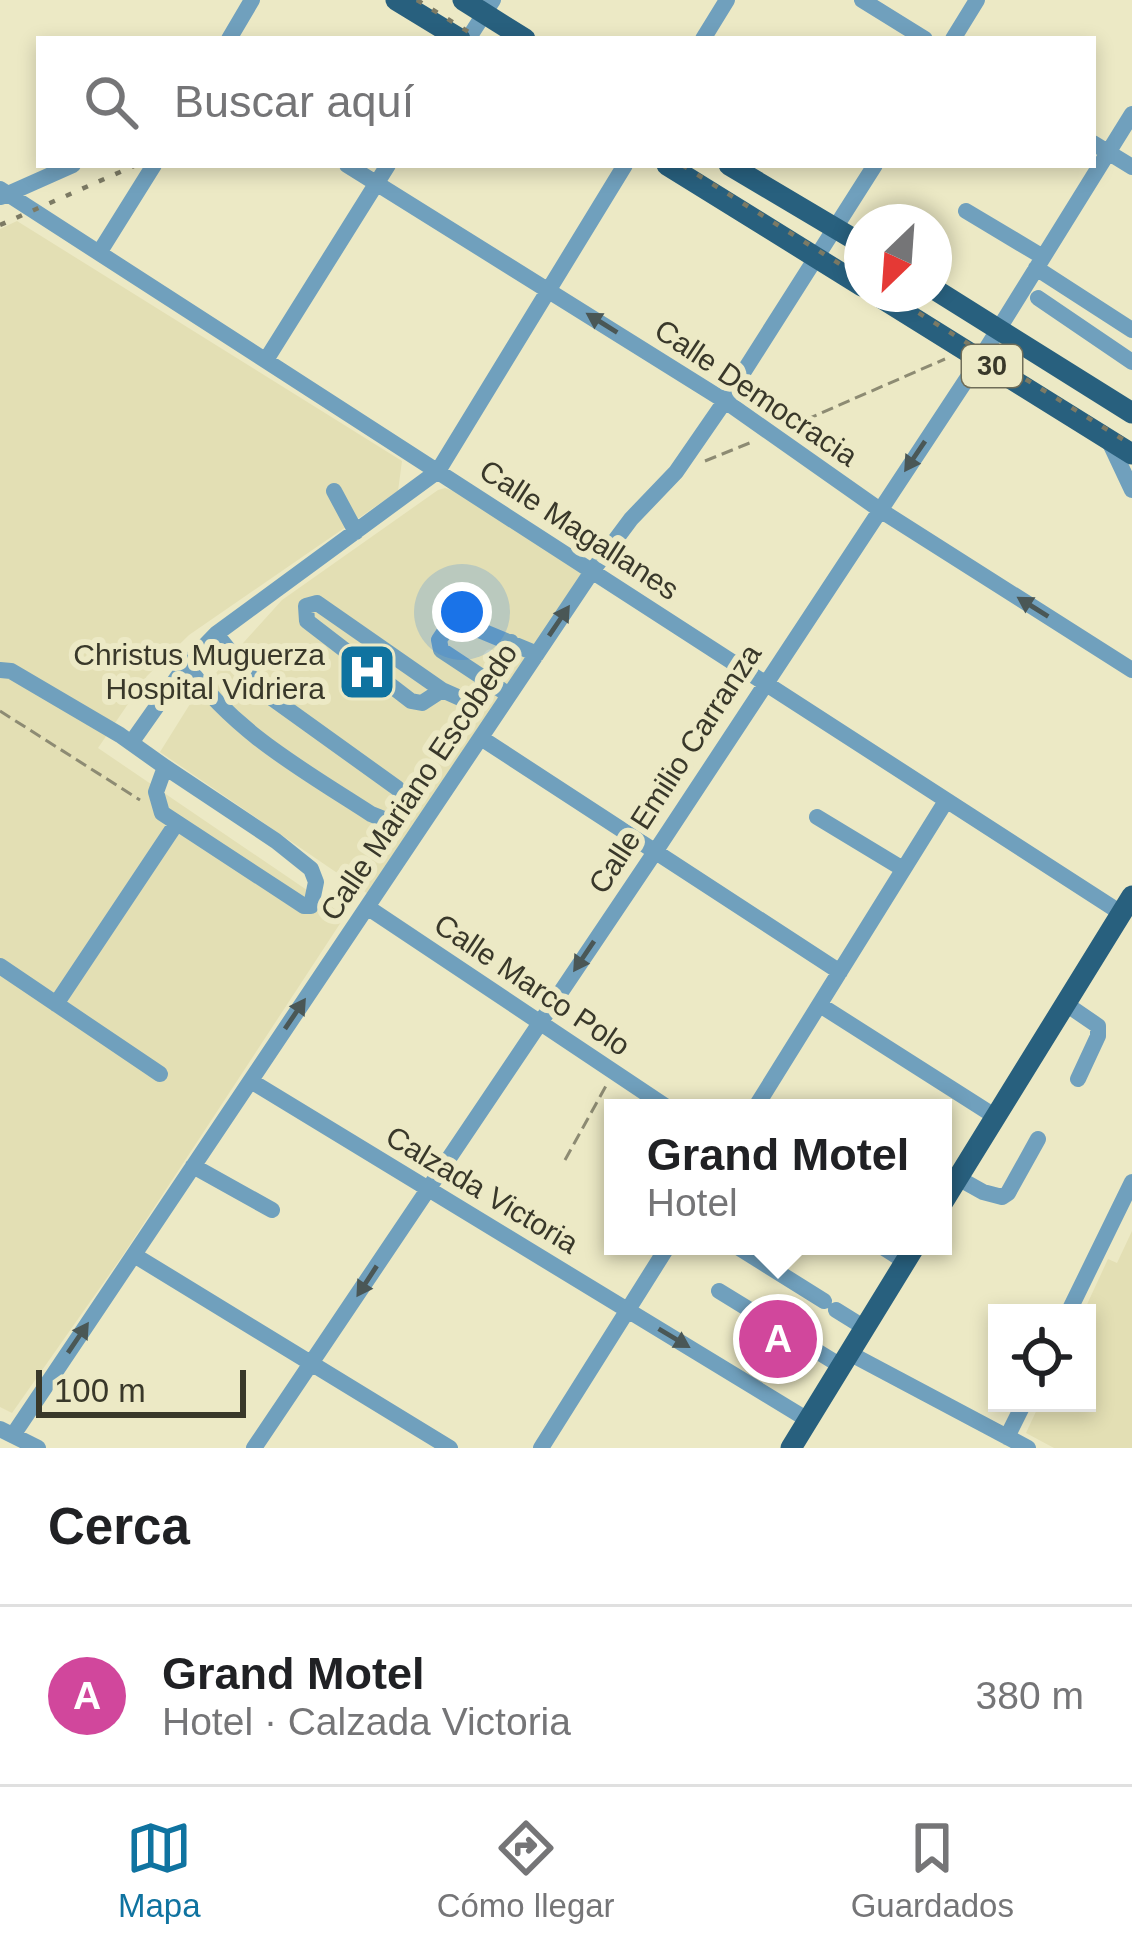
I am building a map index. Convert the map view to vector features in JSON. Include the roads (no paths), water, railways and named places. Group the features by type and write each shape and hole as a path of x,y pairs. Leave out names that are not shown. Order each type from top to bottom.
{"main road":[{"path":"396,0 459,36"},
{"path":"464,0 489,7 522,36"},
{"path":"672,168 844,275"},
{"path":"734,168 844,233"},
{"name":"30","path":"952,300 1132,412"},
{"name":"30","path":"901,312 977,364 1132,454"},
{"path":"952,1188 1127,904"},
{"path":"790,1448 909,1255"}],"street":[{"path":"231,36 252,0"},
{"path":"705,36 727,0"},
{"path":"862,0 921,36"},
{"path":"954,36 976,0"},
{"path":"466,36 489,7"},
{"name":"Calle Emilio Carranza","path":"1101,148 1132,114"},
{"path":"1101,148 1132,167"},
{"path":"2,193 65,168"},
{"path":"100,253 152,168"},
{"name":"Calle Democracia","path":"351,168 725,401 880,510 1132,670"},
{"path":"266,360 386,168"},
{"path":"131,742 185,665 216,634 438,471 623,168"},
{"name":"Calle Mariano Escobedo","path":"7,1432 134,1255 593,570 631,519 676,472 725,401 873,168"},
{"name":"Calle Emilio Carranza","path":"254,1448 977,364 1090,168"},
{"name":"Calle Magallanes","path":"2,193 946,800 1127,904"},
{"path":"967,211 1132,329"},
{"path":"1038,298 1132,362"},
{"path":"1108,438 1132,490"},
{"path":"334,491 356,532"},
{"path":"442,690 422,703 412,701 307,621 306,606 316,603 442,690 465,698 477,693 511,642"},
{"path":"509,695 441,650 439,640 451,622 537,654"},
{"path":"185,665 249,734 371,814 390,818 401,793 262,691 216,634"},
{"path":"0,670 11,671 131,742 276,842 311,869 316,882 313,904 304,906 169,819 155,792 165,767"},
{"path":"481,738 840,973"},
{"path":"761,1099 946,800"},
{"path":"817,817 903,869"},
{"path":"56,1004 169,819"},
{"name":"Calle Marco Polo","path":"367,907 654,1099"},
{"path":"0,965 160,1074"},
{"path":"1066,1004 1098,1026 1078,1078"},
{"path":"820,1005 996,1118"},
{"name":"Calzada Victoria","path":"251,1081 808,1420"},
{"path":"958,1178 1002,1197 1038,1139"},
{"path":"193,1166 272,1210"},
{"path":"1072,1304 1132,1182"},
{"path":"134,1255 450,1448"},
{"path":"541,1448 662,1255"},
{"path":"750,1255 865,1328"},
{"path":"719,1291 1028,1448"},
{"path":"1007,1437 1020,1412"},
{"path":"7,1432 38,1448"}],"railway":[{"path":"417,0 475,36"},
{"path":"0,225 129,168"},
{"path":"687,168 844,267"},
{"path":"917,312 1132,445"}],"place":[{"name":"Christus Muguerza Hospital Vidriera","path":"367,672"},
{"name":"Grand Motel","path":"778,1339"}]}
